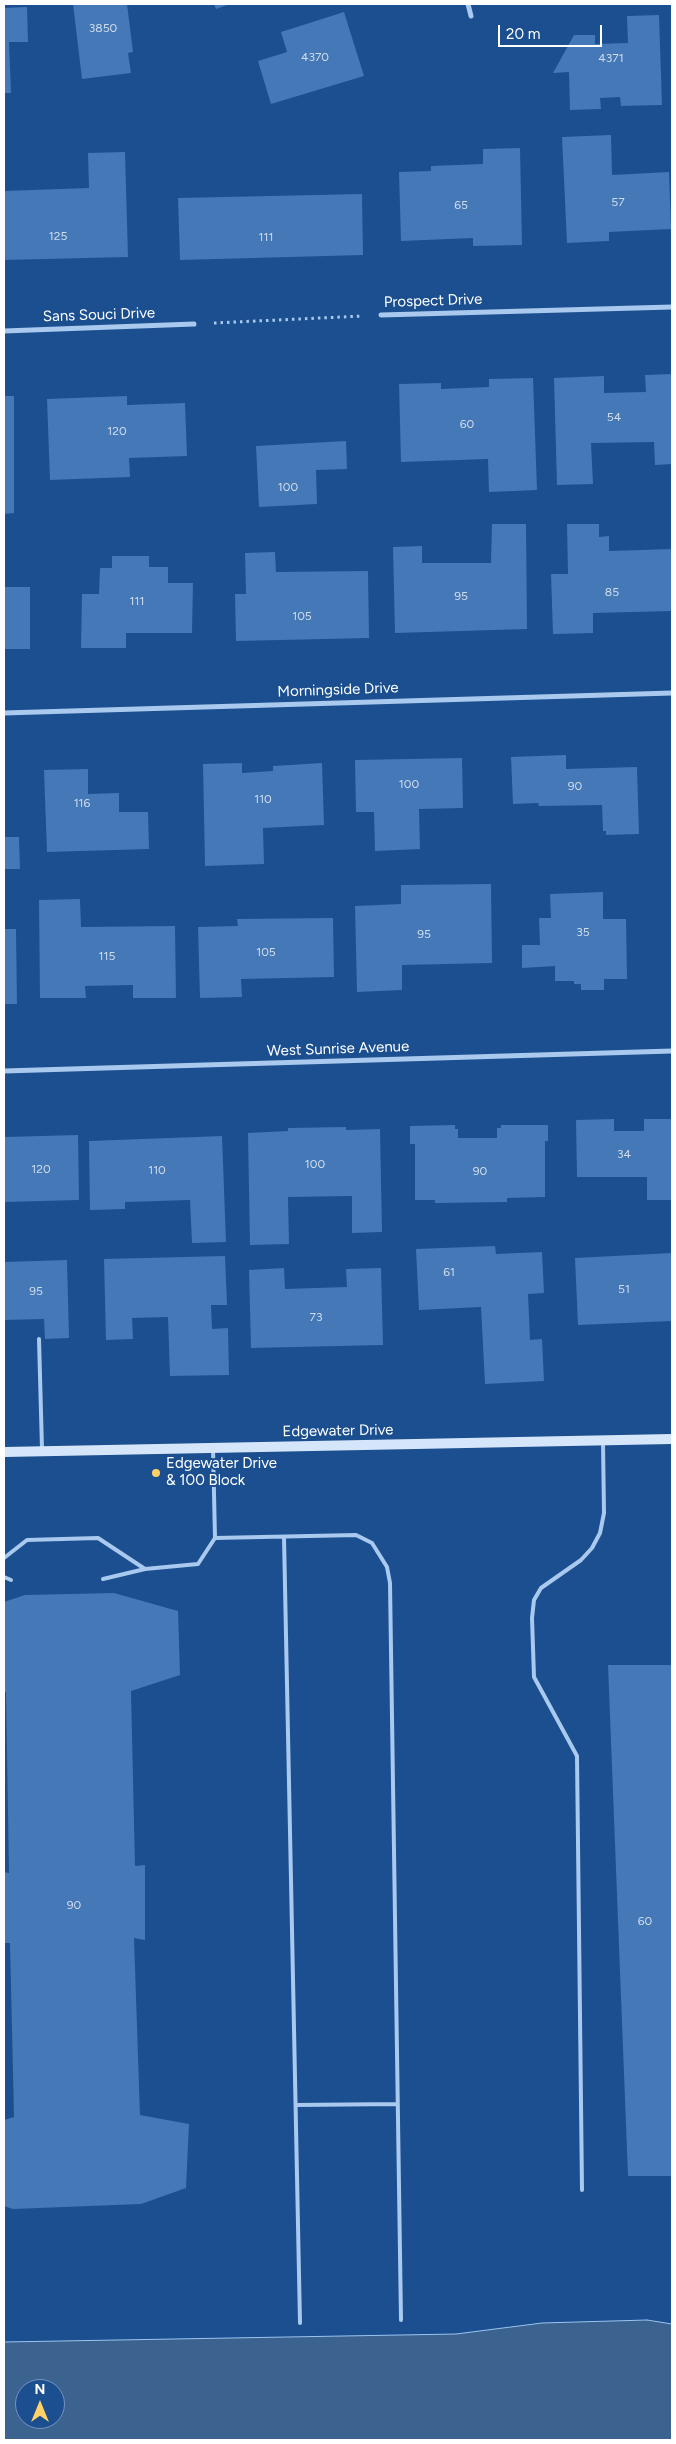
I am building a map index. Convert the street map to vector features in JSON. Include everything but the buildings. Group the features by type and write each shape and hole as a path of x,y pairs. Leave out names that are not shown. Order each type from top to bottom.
{"street":[{"path":"468,4 471,16"},
{"name":"Prospect Drive","path":"381,315 672,307"},
{"name":"Sans Souci Drive","path":"4,331 194,324"},
{"name":"Morningside Drive","path":"4,713 672,692"},
{"name":"West Sunrise Avenue","path":"4,1071 672,1051"},
{"name":"Edgewater Drive","path":"4,1452 672,1439"}],"lane":[{"path":"39,1339 42,1451"},
{"path":"582,2190 577,1756 534,1677 532,1618 534,1600 541,1588 581,1560 592,1548 600,1533 604,1513 603,1440"},
{"path":"104,1579 145,1570 198,1564 215,1538 213,1448"},
{"path":"215,1538 356,1535 372,1543 386,1567 390,1593 401,2320"},
{"path":"284,1537 300,2323"},
{"path":"4,1558 27,1540 98,1538 145,1570"},
{"path":"4,1577 11,1580"},
{"path":"296,2106 398,2104"}],"path":[{"name":"Prospect Drive","path":"194,324 381,315"}],"water":[{"path":"647,2320 672,2324 672,2440 4,2440 4,2342 456,2334 542,2323"}],"place":[{"name":"Edgewater Drive & 100 Block","path":"156,1473"}]}
